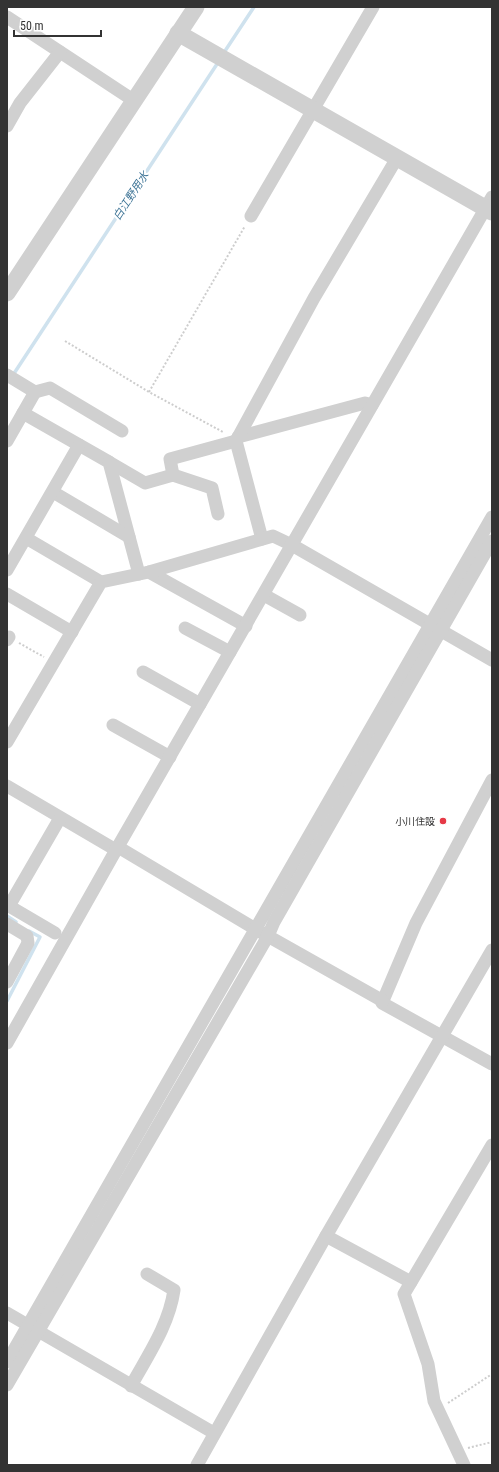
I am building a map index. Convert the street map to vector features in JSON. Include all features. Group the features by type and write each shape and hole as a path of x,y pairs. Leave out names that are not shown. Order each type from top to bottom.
{"street":[{"path":"7,293 133,100 196,7"},
{"path":"251,216 372,7"},
{"path":"7,17 133,100"},
{"path":"7,1043 372,405 490,206 397,158 312,111 178,33"},
{"path":"7,126 20,103 60,52"},
{"path":"262,539 237,439 314,298 397,158"},
{"path":"11,377 35,392"},
{"path":"7,441 35,392 50,388 122,431"},
{"path":"173,475 170,459 365,403 372,405"},
{"path":"23,413 145,483 173,475 212,488 218,514"},
{"path":"7,570 79,445"},
{"path":"109,462 129,537 144,573 246,626"},
{"path":"53,492 129,537"},
{"path":"7,1385 33,1328 436,627 492,517"},
{"path":"26,538 101,582 144,573 273,536 292,545 492,660"},
{"path":"436,627 492,541"},
{"path":"7,742 101,582"},
{"path":"7,594 72,632"},
{"path":"264,595 300,615"},
{"path":"185,628 230,652"},
{"path":"143,672 200,704"},
{"path":"113,725 170,757"},
{"path":"383,1001 416,922 492,780"},
{"path":"7,786 60,818 383,1001 382,1003 492,1064"},
{"path":"56,933 8,906 60,818"},
{"path":"7,924 27,936 28,943 7,982"},
{"path":"197,1465 326,1236 492,950"},
{"path":"464,1465 434,1401 428,1364 404,1294 492,1145"},
{"path":"326,1236 411,1282"},
{"path":"131,1386 163,1327 171,1305 174,1290 147,1274"},
{"path":"7,1313 214,1433"},
{"path":"7,1362 33,1328"}],"path":[{"path":"149,392 251,216"},
{"path":"65,340 149,392 237,439"},
{"path":"8,639 54,663"},
{"path":"438,1410 492,1374"},
{"path":"457,1452 463,1449 492,1442"}],"waterway":[{"name":"白江野用水","path":"223,54 254,7"},
{"name":"白江野用水","path":"13,375 219,61"},
{"name":"白江野用水","path":"7,916 16,922"},
{"name":"白江野用水","path":"7,1001 40,937 29,931"}],"place":[{"name":"小川住設","path":"443,821"}]}
